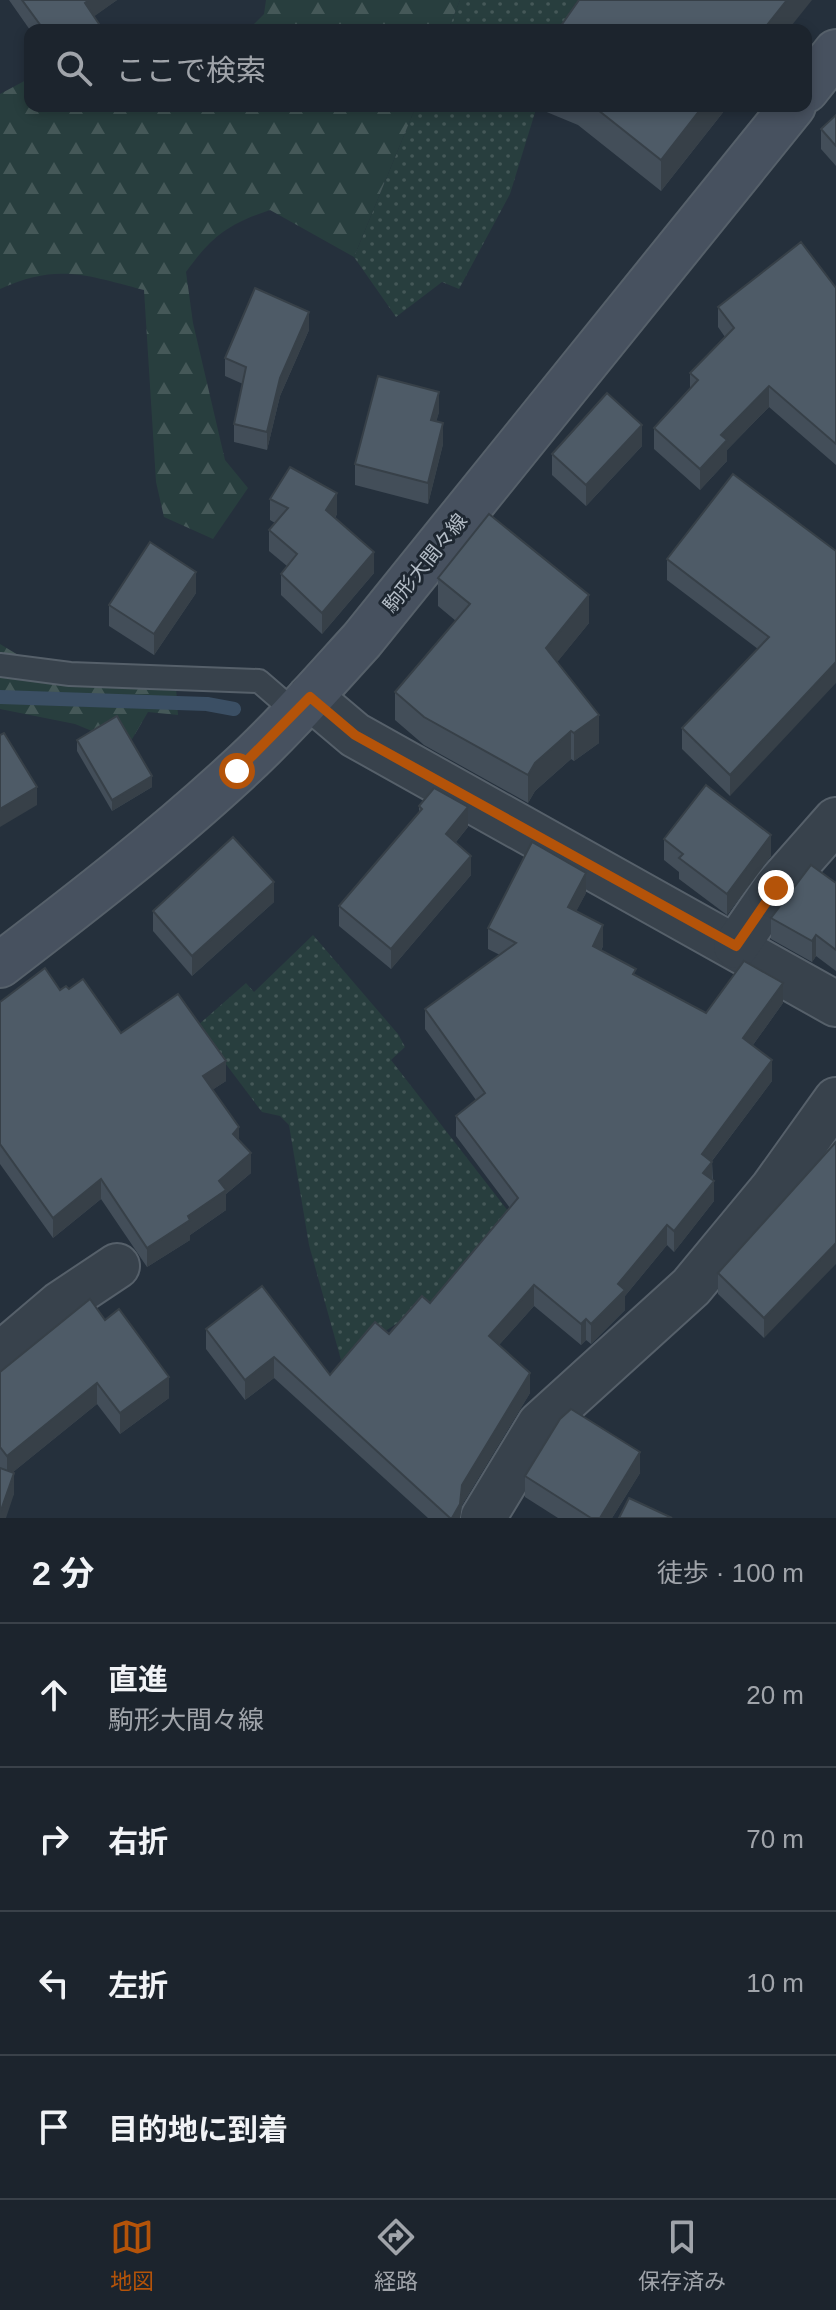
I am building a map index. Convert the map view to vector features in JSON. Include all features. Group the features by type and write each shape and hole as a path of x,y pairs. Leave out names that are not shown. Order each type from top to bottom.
{"main road":[{"path":"812,82 836,52"},
{"name":"駒形大間々線","path":"0,965 150,848 237,771 303,705 444,540 788,112"}],"street":[{"path":"303,705 836,1004"},
{"path":"736,946 776,888 836,820"},
{"path":"483,1518 540,1424 691,1287 773,1188 836,1100"},
{"path":"0,1355 60,1304 117,1266"}],"lane":[{"path":"0,665 70,674 259,681 303,705"}],"green space":[{"path":"266,0 460,0 450,24 254,24 264,14"},
{"path":"460,0 589,0 576,24 450,24"},
{"path":"24,81 24,112 414,112 354,257 270,210 222,233 186,272 193,323 225,460 248,488 213,539 164,517 156,482 144,290 72,274 38,276 0,289 0,94"},
{"path":"414,112 535,112 510,194 459,289 442,282 396,317 354,257"},
{"path":"0,644 61,681 176,687 178,715 148,712 128,746 75,724 0,709"},
{"path":"313,935 398,1034 405,1047 391,1060 515,1220 471,1275 341,1360 309,1245 289,1125 280,1116 262,1112 197,1026 246,983 254,992"}],"building":[{"path":"22,0 89,0 85,3 99,24 40,24"},
{"path":"579,0 787,0 768,24 562,24"},
{"path":"601,112 698,112 661,160"},
{"path":"836,115 836,146 821,129"},
{"path":"801,242 836,288 836,444 769,386 721,435 727,440 700,469 654,428 698,380 690,373 734,328 718,307"},
{"path":"255,288 309,312 280,378 267,432 234,424 246,367 225,358"},
{"path":"378,376 439,392 431,420 443,423 428,483 355,464"},
{"path":"607,393 642,425 586,485 552,454"},
{"path":"290,467 337,493 326,510 374,552 322,613 281,574 297,554 269,530 288,508 270,499"},
{"path":"733,474 836,551 836,662 730,775 682,728 769,637 667,559"},
{"path":"489,514 589,595 546,648 599,715 574,733 571,731 535,763 528,775 424,717 395,692 470,604 438,578"},
{"path":"150,542 196,572 154,634 109,605"},
{"path":"117,716 152,776 112,800 77,740"},
{"path":"4,733 37,787 0,809 0,735"},
{"path":"706,785 771,835 727,894 679,858 683,854 664,839"},
{"path":"434,788 468,807 446,834 471,856 391,949 339,906 422,809 419,806"},
{"path":"233,837 274,882 192,956 153,911"},
{"path":"532,842 586,873 568,907 603,925 593,946 636,969 633,974 706,1013 744,961 783,983 743,1038 772,1060 702,1154 712,1162 703,1173 714,1181 674,1231 667,1225 618,1284 625,1290 591,1324 586,1319 581,1324 534,1285 489,1336 530,1373 462,1485 460,1504 450,1518 274,1357 245,1380 206,1329 262,1286 330,1375 375,1322 389,1334 422,1296 430,1303 518,1198 456,1116 485,1093 425,1009 516,943 488,928"},
{"path":"811,865 836,883 836,950 816,935 812,941 771,918"},
{"path":"45,968 60,990 66,986 69,989 83,979 121,1033 178,994 226,1061 203,1076 239,1127 233,1134 251,1153 219,1181 226,1190 188,1216 190,1220 147,1248 101,1179 53,1218 0,1144 0,1002"},
{"path":"836,1142 836,1243 764,1318 718,1273"},
{"path":"90,1299 105,1320 119,1309 169,1377 120,1413 97,1383 7,1456 0,1447 0,1372"},
{"path":"571,1409 640,1452 600,1518 591,1518 525,1476 560,1419"},
{"path":"0,1468 14,1473 0,1513"},
{"path":"629,1498 672,1518 619,1518"}],"waterway":[{"path":"0,697 207,704 234,709"}],"route":[{"path":"237,771 310,697 333,720 355,735 736,946 776,888"}]}
